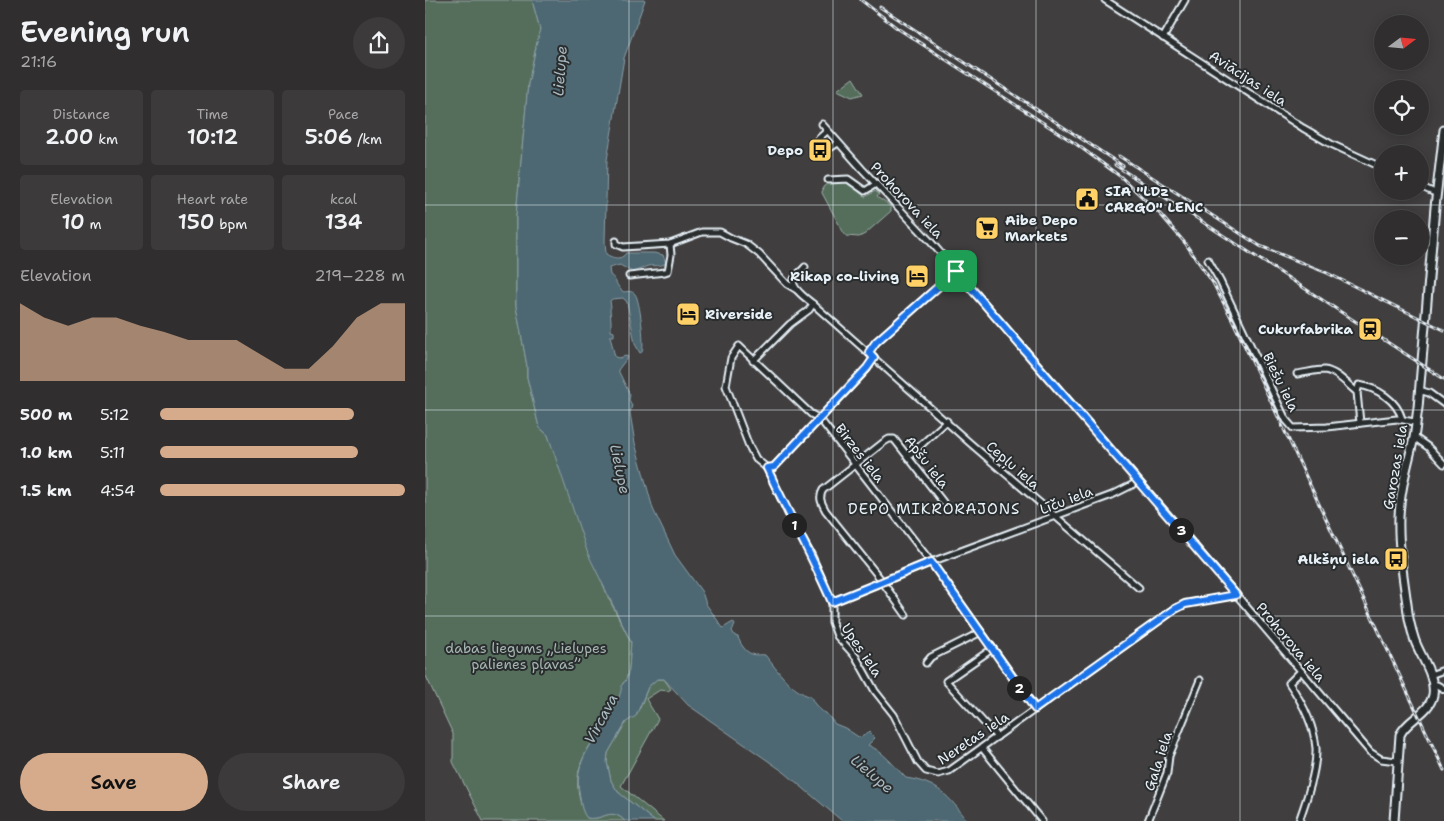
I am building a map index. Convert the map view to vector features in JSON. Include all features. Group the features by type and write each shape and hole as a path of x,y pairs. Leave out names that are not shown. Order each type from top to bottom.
{"main road":[{"name":"Garozas iela","path":"1433,684 1409,621 1400,541 1400,503 1414,437 1440,195 1444,130"},
{"path":"1394,821 1397,761 1401,733 1407,724 1430,703 1433,696 1433,684"}],"street":[{"name":"Aviācijas iela","path":"1105,0 1312,134 1374,164"},
{"path":"1163,38 1185,0"},
{"name":"Prohorova iela","path":"822,124 907,215 956,271 1370,752 1381,759 1397,761"},
{"path":"827,130 818,139 823,147 827,150 838,142"},
{"path":"828,180 848,179 865,191 876,184"},
{"name":"Cepļu iela","path":"615,241 616,244 623,247 670,244 701,232 720,232 746,244 759,254 787,284 797,290 869,352 970,443 1139,588"},
{"path":"629,276 668,271 671,255 670,244"},
{"name":"Biešu iela","path":"1208,260 1220,280 1290,425 1297,429 1402,419 1415,422"},
{"path":"797,290 793,283 794,280 805,267"},
{"path":"869,352 876,342 956,271"},
{"path":"753,360 790,324 809,310 813,304"},
{"name":"Birzes iela","path":"739,346 811,414 820,419 931,562 1035,709"},
{"name":"Upes iela","path":"739,346 731,358 726,386 749,446 756,459 767,468 792,522 811,554 832,602 832,622 837,636 856,656 875,691 894,715 918,762 926,771"},
{"path":"767,468 774,467 867,368 874,358"},
{"path":"1297,374 1324,370 1332,373 1357,392"},
{"path":"1361,423 1357,392 1359,385 1369,387 1383,394 1396,407 1402,419"},
{"path":"1419,390 1444,404"},
{"path":"908,457 947,421"},
{"path":"1414,437 1429,447 1444,464"},
{"name":"Apšu iela","path":"907,615 826,511 820,498 823,490 855,464 889,439 894,439 943,502"},
{"name":"Līču iela","path":"832,602 931,562 1112,495 1132,485 1137,480"},
{"name":"Neretas iela","path":"926,771 935,774 946,773 1175,609 1185,604 1236,595"},
{"path":"926,663 931,657 981,632"},
{"path":"993,649 946,680 997,737"},
{"path":"1430,675 1444,670"},
{"path":"1299,821 1316,759 1316,746 1307,714 1289,683 1301,671"},
{"name":"Gala iela","path":"1148,821 1167,773 1169,756 1200,680"},
{"path":"1433,684 1444,689"},
{"path":"982,748 1042,821"}],"green space":[{"name":"dabas liegums „Lielupes palienes pļavas”","path":"425,0 532,0 540,29 528,84 516,216 516,306 527,366 527,377 539,427 548,435 608,597 631,642 629,669 626,680 623,683 613,712 587,750 581,763 578,779 579,796 587,818 598,818 611,814 625,821 483,821 453,762 453,734 425,674"},
{"path":"853,78 863,94 852,97 837,90"},
{"path":"848,182 865,197 875,191 879,194 877,197 891,207 891,211 865,234 859,237 846,236 822,193 823,187 828,183"},
{"path":"657,679 664,679 671,689 668,691 660,690 646,699 658,719 621,786 664,821 654,821 618,792 611,781 607,762 608,753 626,722 640,708 648,687"}],"water":[{"name":"Lielupe","path":"532,0 645,0 624,58 607,160 605,242 606,254 611,257 619,258 626,253 654,253 663,255 666,263 648,266 632,272 620,265 609,268 610,275 619,288 624,292 633,292 637,298 642,332 642,352 640,353 635,344 627,302 623,298 610,301 611,331 614,332 614,336 610,336 615,357 628,357 618,370 630,395 629,400 632,405 630,413 635,443 653,509 675,555 702,592 706,604 723,628 733,622 735,625 732,631 749,653 765,655 785,680 797,690 811,697 821,711 826,713 835,724 860,738 869,732 875,738 868,745 883,755 906,778 927,783 942,792 955,804 968,821 842,821 784,772 688,705 664,679 657,679 648,687 636,716 626,722 608,753 607,762 611,781 618,792 654,821 625,821 611,814 598,818 587,818 584,813 578,781 580,767 591,744 613,710 621,692 621,686 626,680 629,669 631,642 588,554 548,435 539,427 527,377 527,366 516,306 516,216 528,84 540,29"}],"railway":[{"path":"861,0 897,28 1076,144 1121,177 1161,215 1185,243 1213,283 1233,321 1444,770"},
{"path":"880,7 1123,166"},
{"path":"1119,156 1260,246 1325,272 1444,330"},
{"path":"1115,165 1444,379"}],"place":[{"name":"Depo","path":"820,150"},
{"name":"SIA \"LDz CARGO\" LENC","path":"1087,199"},
{"name":"Aibe Depo Markets","path":"987,228"},
{"name":"Rikap co-living","path":"917,276"},
{"name":"Riverside","path":"688,314"},
{"name":"Cukurfabrika","path":"1370,329"},
{"name":"Alkšņu iela","path":"1396,559"}],"district":[{"name":"DEPO MIKRORAJONS","path":"934,509"}],"route":[{"path":"956,271 1236,595 1180,606 1035,709 931,562 832,602 811,554 792,522 767,468 774,467 867,368 874,358 869,352 876,342 956,271"}],"water label":[{"name":"Vircava","path":"601,719"}]}
